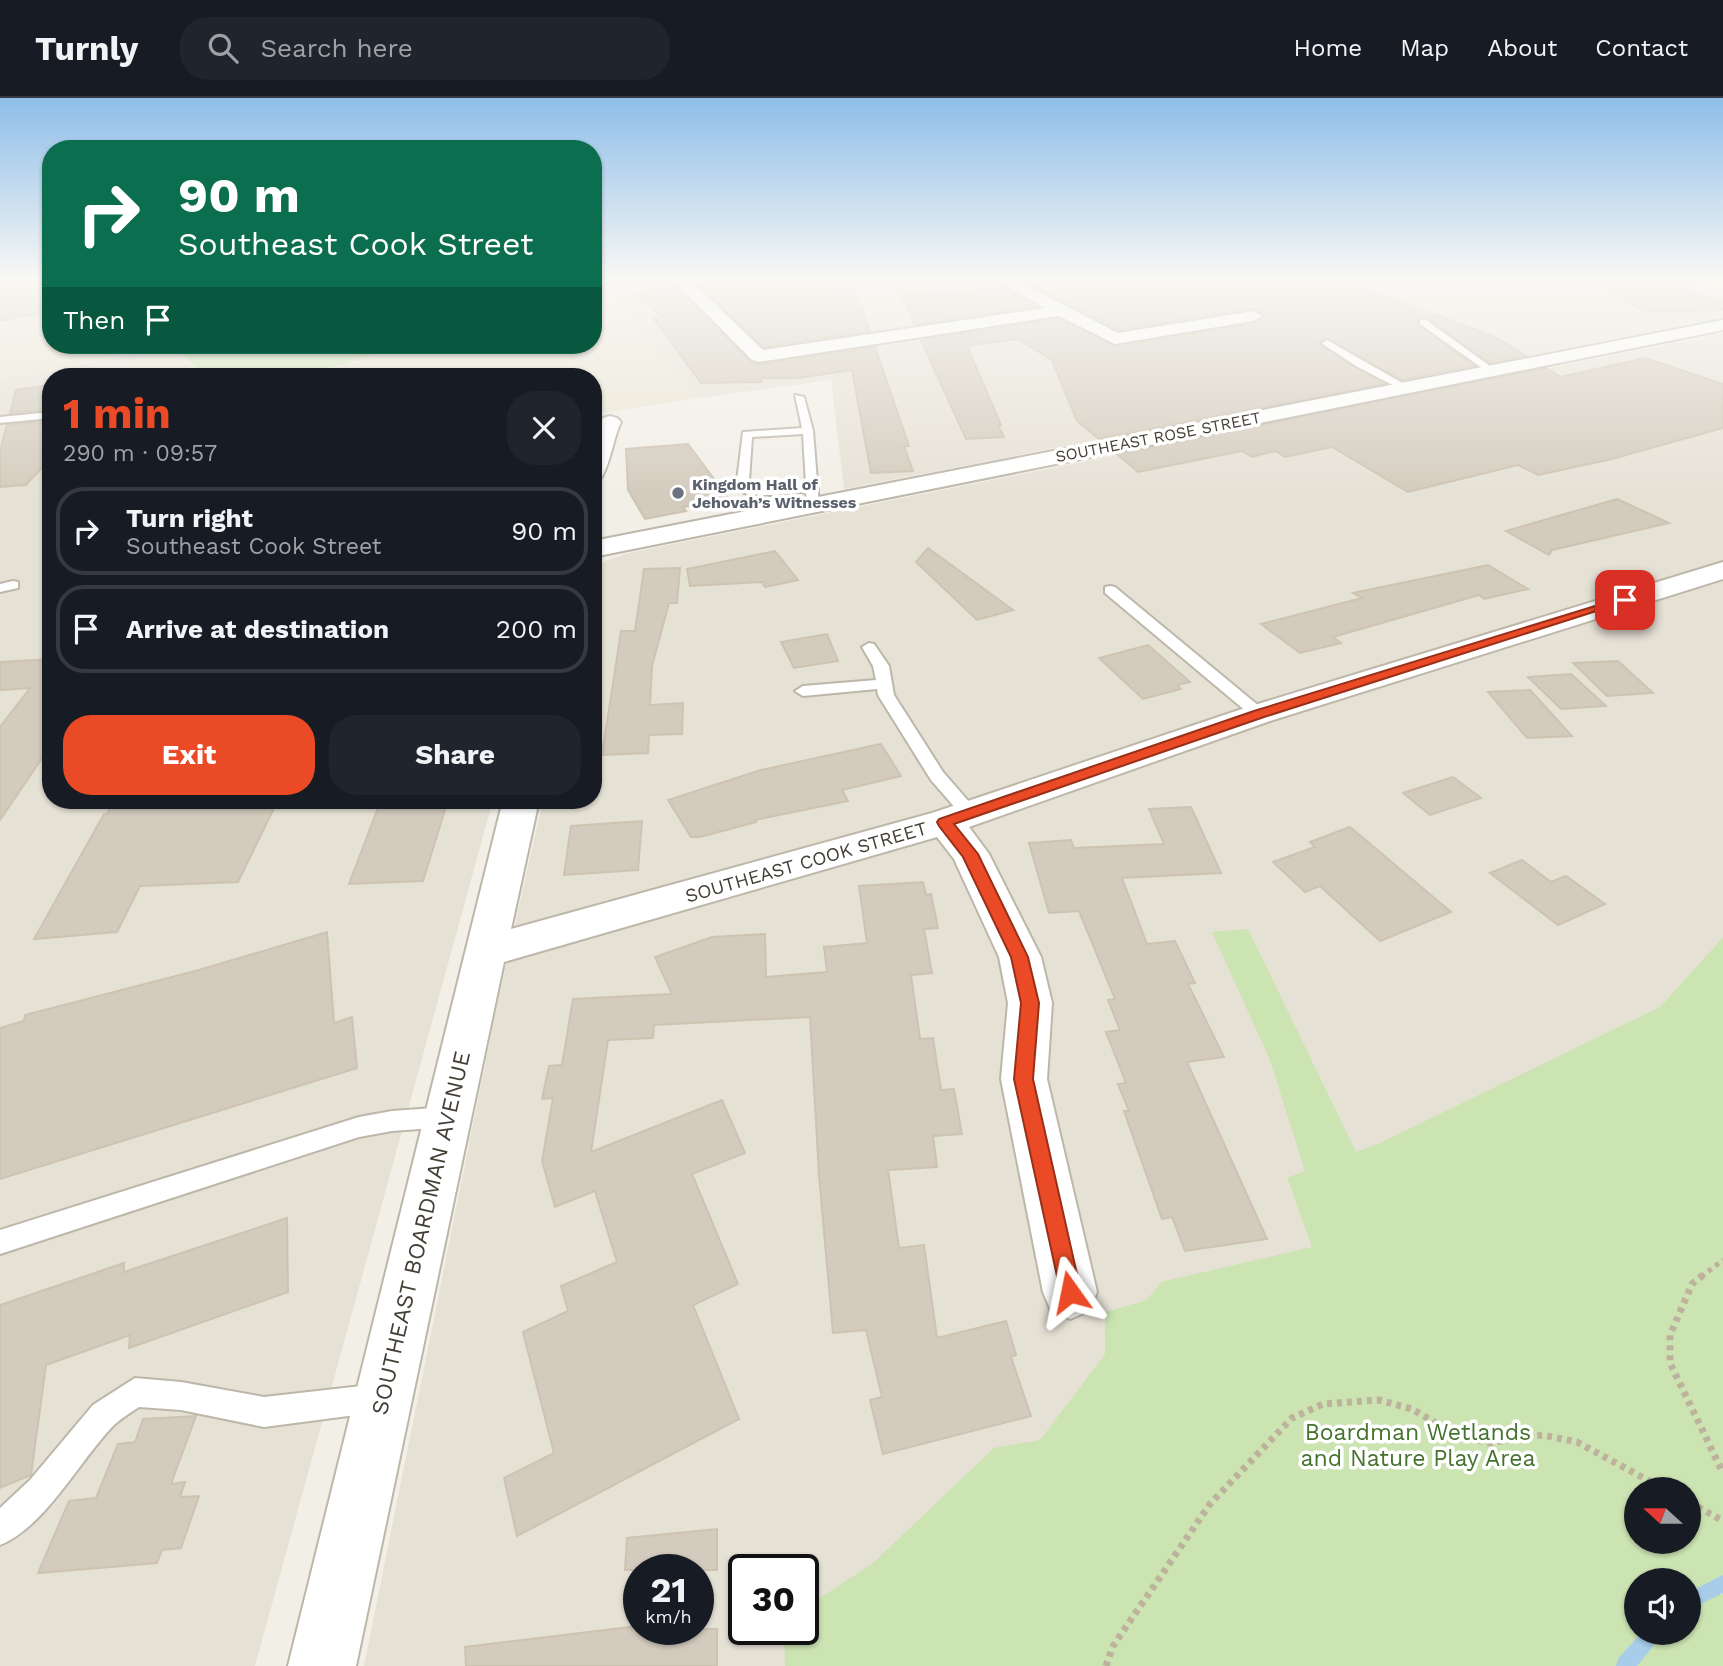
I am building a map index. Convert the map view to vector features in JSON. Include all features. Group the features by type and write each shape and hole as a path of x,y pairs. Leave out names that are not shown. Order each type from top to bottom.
{"street":[{"path":"757,353 760,356 778,353"},
{"name":"SOUTHEAST ROSE STREET","path":"602,547 812,497 1582,353"},
{"path":"602,438 610,422"},
{"name":"SOUTHEAST COOK STREET","path":"486,952 957,818 1259,714 1723,570"},
{"name":"SOUTHEAST BOARDMAN AVENUE","path":"321,1666 519,809"},
{"path":"957,818 970,854 1020,957 1030,1003 1024,1079 1070,1292"}],"lane":[{"path":"1343,353 1406,388"},
{"path":"1467,353 1492,371"},
{"path":"799,397 808,431 812,497 754,492 748,489 743,481 747,434 808,431"},
{"path":"0,420 42,416"},
{"path":"1111,590 1259,714"},
{"path":"869,647 881,666 886,695 937,776 957,818"},
{"path":"803,691 884,684"},
{"path":"0,1242 359,1127 392,1121 447,1117"},
{"path":"0,1530 41,1491 103,1415 135,1392 181,1396 264,1412 384,1397"}],"path":[{"path":"1723,1259 1692,1284 1670,1335 1670,1363 1723,1473"},
{"path":"1105,1666 1113,1646 1210,1504 1292,1418 1323,1404 1379,1400 1412,1409 1453,1433 1489,1443 1543,1435 1577,1442 1642,1477"},
{"path":"1701,1509 1723,1521"}],"shaded area":[{"path":"0,353 128,354 65,368 42,368 42,373 0,378"},
{"path":"659,353 1542,353 844,489 831,380 700,398"},
{"path":"659,353 700,398 602,413 602,368 136,368 140,354"},
{"path":"1623,353 1723,353 1723,937 1580,1096 1287,1179 1314,1250 1105,1389 874,1666 364,1666 497,1005 541,809 602,809 602,563 629,553"},
{"path":"128,354 141,354 137,368 66,368"},
{"path":"42,373 42,809 491,809 255,1666 0,1666 0,378"}],"green space":[{"path":"181,354 371,354 326,368 198,368"},
{"name":"Boardman Wetlands and Nature Play Area","path":"1248,929 1356,1152 1380,1143 1660,1007 1723,937 1723,1666 785,1666 784,1645 819,1645 819,1599 872,1564 994,1448 1040,1440 1105,1354 1105,1312 1147,1300 1161,1282 1312,1247 1287,1178 1305,1171 1270,1060 1212,932"}],"building":[{"path":"679,353 741,353 751,363 759,365 835,353 877,353 909,446 904,446 913,471 871,473 852,370 798,378 762,378 761,382 701,383"},
{"path":"927,353 970,353 1004,437 966,439"},
{"path":"1041,353 1333,353 1384,384 1099,439 1077,421 1052,360"},
{"path":"1353,353 1456,353 1474,366 1402,380"},
{"path":"1476,353 1521,353 1526,356 1490,363"},
{"path":"1645,358 1723,384 1723,428 1612,459 1538,475 1518,465 1408,492 1332,447 1285,457 1275,451 1252,457 1242,451 1138,472 1117,454 1546,368 1561,377"},
{"path":"42,386 42,410 10,413 16,390"},
{"path":"42,422 42,468 26,485 0,487 0,451 7,425"},
{"path":"688,444 729,499 683,507 686,511 645,519 628,490 626,449"},
{"path":"1617,499 1669,523 1552,550 1549,555 1506,531"},
{"path":"928,548 1013,610 977,620 916,562"},
{"path":"775,551 798,580 765,587 762,582 690,586 687,569"},
{"path":"1488,565 1528,589 1484,599 1479,595 1333,637 1341,643 1300,653 1261,624 1362,598 1353,593"},
{"path":"680,568 677,603 669,603 652,666 650,705 683,703 682,734 649,735 648,753 602,755 621,631 635,631 644,569"},
{"path":"827,634 838,661 794,668 781,642"},
{"path":"1148,645 1190,682 1177,685 1181,689 1143,699 1099,658"},
{"path":"42,660 42,758 0,820 0,727 30,688 0,690 0,662"},
{"path":"1618,661 1653,693 1607,696 1573,663"},
{"path":"1571,674 1606,706 1561,709 1528,677"},
{"path":"1530,690 1572,736 1527,738 1488,692"},
{"path":"881,744 901,776 842,790 848,801 755,820 756,822 700,837 691,837 668,800 761,770"},
{"path":"1453,777 1481,798 1430,815 1403,793"},
{"path":"1191,807 1221,873 1122,878 1147,944 1175,941 1195,983 1188,984 1224,1057 1187,1062 1267,1239 1185,1251 1172,1217 1162,1219 1124,1111 1129,1111 1118,1084 1126,1083 1106,1032 1120,1030 1108,1000 1115,999 1079,911 1049,913 1029,843 1071,840 1074,848 1164,844 1149,809"},
{"path":"110,809 274,809 238,882 140,886 117,932 34,939 104,814"},
{"path":"378,809 445,809 423,881 349,884"},
{"path":"642,821 638,870 564,875 571,826"},
{"path":"1350,827 1451,912 1380,941 1320,886 1305,892 1273,862 1315,847 1310,842"},
{"path":"1522,860 1551,882 1566,876 1605,904 1558,925 1490,873"},
{"path":"923,882 926,895 931,894 938,928 924,929 932,973 911,975 920,1039 933,1038 941,1090 954,1089 962,1134 933,1136 937,1167 888,1170 899,1248 924,1245 937,1338 1006,1321 1016,1355 1011,1357 1031,1416 883,1454 870,1400 882,1397 866,1330 833,1333 819,1175 810,1017 654,1025 653,1038 608,1040 591,1152 722,1100 745,1153 692,1174 738,1284 693,1305 739,1419 517,1536 504,1478 554,1453 523,1332 568,1311 561,1286 617,1262 595,1191 555,1207 542,1161 553,1098 542,1099 549,1066 562,1065 573,999 672,994 655,957 712,937 765,934 766,977 827,972 824,947 867,943 859,886"},
{"path":"327,932 334,1023 352,1017 357,1068 0,1179 0,1028 24,1021 25,1015 199,970"},
{"path":"287,1218 288,1292 129,1348 130,1335 46,1365 31,1475 0,1488 0,1305 124,1263 124,1272"},
{"path":"196,1416 171,1484 185,1482 180,1497 199,1496 181,1548 162,1550 157,1563 38,1573 69,1501 96,1498 118,1444 135,1442 143,1419"},
{"path":"717,1529 717,1570 714,1570 714,1554 626,1554 627,1538"},
{"path":"623,1628 623,1645 714,1645 714,1629 717,1629 717,1666 466,1666 465,1647"}],"waterway":[{"path":"1701,1595 1723,1584"},
{"path":"1625,1666 1643,1645"}],"place":[{"name":"Kingdom Hall of Jehovah’s Witnesses","path":"678,493"}],"route":[{"path":"1070,1292 1024,1079 1024,1051 1030,1003 1020,957 970,854 944,822 1259,714 1625,600"}]}
